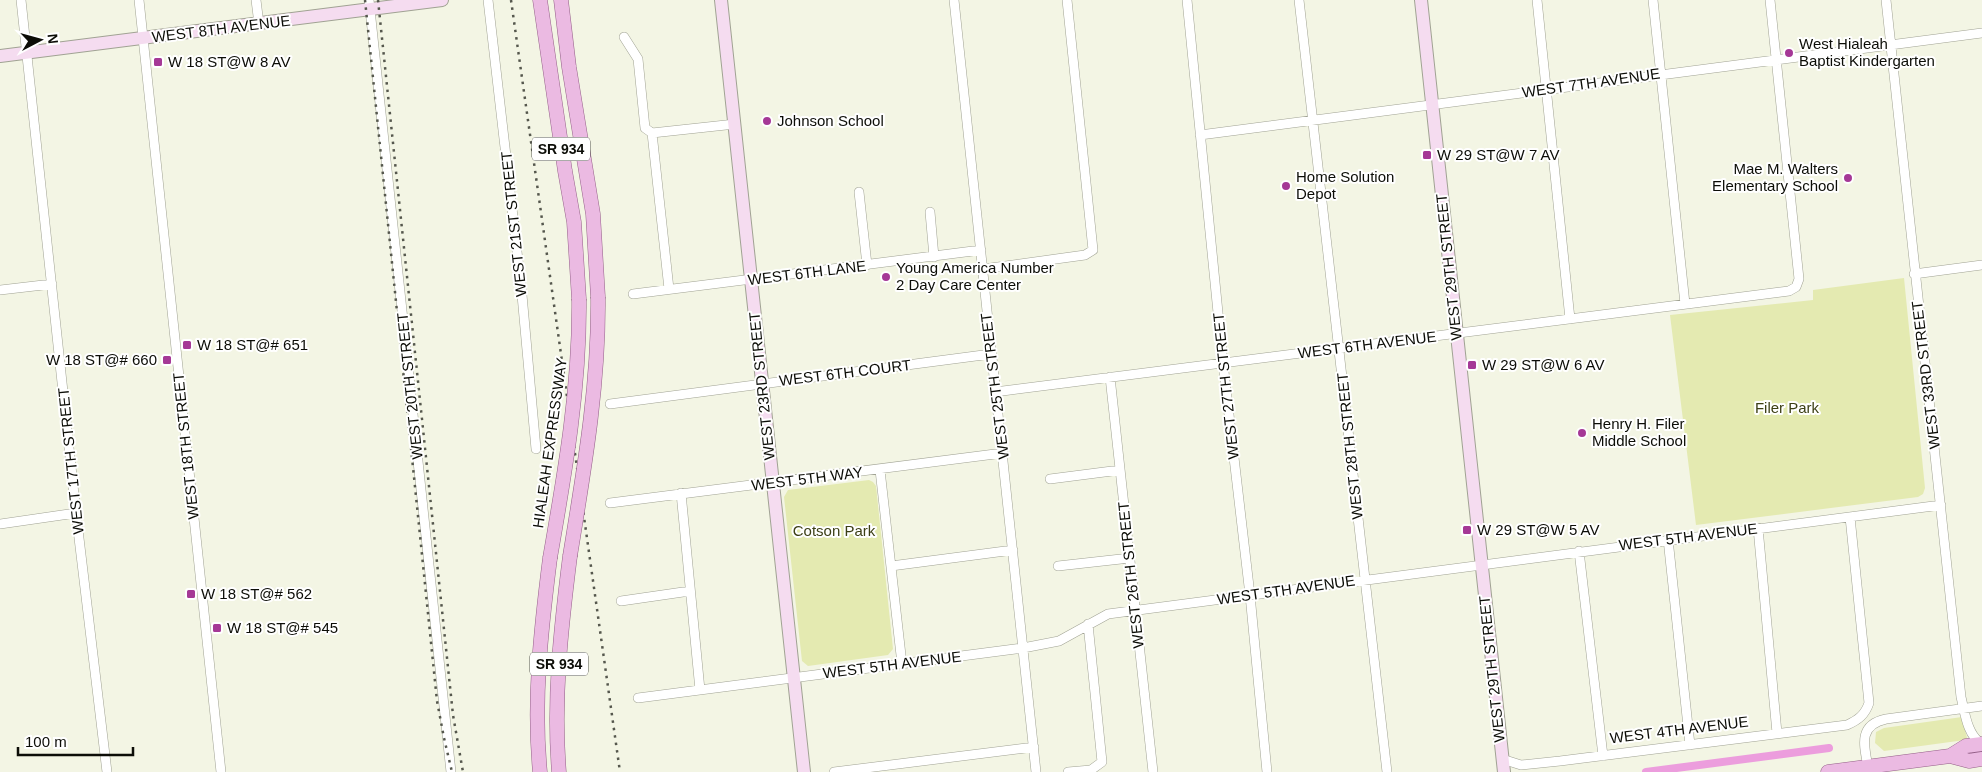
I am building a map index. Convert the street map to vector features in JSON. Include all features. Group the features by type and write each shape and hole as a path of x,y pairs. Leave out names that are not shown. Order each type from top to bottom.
{"main road":[{"name":"HIALEAH EXPRESSWAY","path":"540,0 564,171 574,222 579,299 578,368 550,558 538,680 540,772"},
{"name":"SR 934","path":"559,772 557,722 559,671 570,556 590,427 596,367 598,298 593,214 569,67 561,0"},
{"path":"1828,772 1869,769 1950,756 1966,746 1982,744"},
{"path":"1950,756 1969,761 1982,759"}],"street":[{"name":"WEST 17TH STREET","path":"21,0 76,513 107,772"},
{"name":"WEST 18TH STREET","path":"139,0 221,772"},
{"path":"256,0 259,24"},
{"name":"WEST 8TH AVENUE","path":"0,56 259,24 370,5 442,0"},
{"name":"WEST 21ST STREET","path":"488,0 523,304 536,448"},
{"name":"WEST 23RD STREET","path":"721,0 804,772"},
{"name":"WEST 25TH STREET","path":"954,0 1036,772"},
{"path":"982,269 1085,255 1093,250 1067,0"},
{"name":"WEST 27TH STREET","path":"1187,0 1223,363 1250,594 1267,772"},
{"name":"WEST 28TH STREET","path":"1299,0 1387,772"},
{"name":"WEST 29TH STREET","path":"1421,0 1503,766"},
{"path":"1537,0 1570,319"},
{"path":"1653,0 1685,304"},
{"path":"1770,0 1776,59"},
{"name":"WEST 33RD STREET","path":"1886,0 1961,697 1970,732 1982,744"},
{"name":"WEST 20TH STREET","path":"370,5 451,772"},
{"name":"WEST 7TH AVENUE","path":"1200,135 1982,33"},
{"path":"624,37 638,59 645,128 652,133 735,124"},
{"name":"WEST 6TH AVENUE","path":"995,392 1790,290 1796,287 1799,279 1776,59"},
{"path":"652,133 669,289"},
{"path":"859,192 867,265"},
{"path":"930,212 934,257"},
{"name":"WEST 6TH LANE","path":"633,294 981,250"},
{"path":"1914,274 1982,265"},
{"path":"0,290 52,284"},
{"name":"WEST 6TH COURT","path":"610,404 991,354"},
{"name":"WEST 26TH STREET","path":"1110,377 1153,772"},
{"name":"WEST 5TH WAY","path":"610,502 880,470 1003,453"},
{"path":"880,470 902,664"},
{"path":"1050,479 1120,470"},
{"path":"681,493 700,690"},
{"name":"WEST 5TH AVENUE","path":"638,698 1023,648 1059,641 1108,614 1941,504"},
{"path":"0,524 76,513"},
{"name":"WEST 4TH AVENUE","path":"1503,766 1560,762 1847,725 1860,718 1866,712 1868,703 1850,517"},
{"path":"1758,528 1777,733"},
{"path":"1668,539 1690,745"},
{"path":"891,566 1013,550"},
{"path":"1579,551 1603,756"},
{"path":"1058,566 1130,558"},
{"path":"621,600 690,591"},
{"path":"1068,772 1091,770 1102,762 1088,624"},
{"path":"1869,769 1864,736 1870,726 1886,719 1982,706"},
{"path":"834,772 1034,747"}],"green space":[{"name":"Filer Park","path":"1904,278 1925,488 1923,494 1918,497 1696,525 1670,315 1813,300 1813,290"},
{"name":"Cotson Park","path":"869,480 876,486 893,649 888,655 808,666 802,661 784,497 788,490"},
{"path":"1962,717 1967,738 1965,740 1884,751 1875,743 1876,732 1884,728"}],"waterway":[{"path":"1646,772 1829,748"}],"railway":[{"path":"365,0 437,701 452,772"},
{"path":"378,0 453,715 463,772"},
{"path":"511,0 620,772"}],"place":[{"name":"West Hialeah Baptist Kindergarten","path":"1789,53"},
{"name":"W 18 ST@W 8 AV","path":"158,62"},
{"name":"Johnson School","path":"767,121"},
{"name":"W 29 ST@W 7 AV","path":"1427,155"},
{"name":"Mae M. Walters Elementary School","path":"1848,178"},
{"name":"Home Solution Depot","path":"1286,186"},
{"name":"Young America Number 2 Day Care Center","path":"886,277"},
{"name":"W 18 ST@# 651","path":"187,345"},
{"name":"W 18 ST@# 660","path":"167,360"},
{"name":"W 29 ST@W 6 AV","path":"1472,365"},
{"name":"Henry H. Filer Middle School","path":"1582,433"},
{"name":"W 29 ST@W 5 AV","path":"1467,530"},
{"name":"W 18 ST@# 562","path":"191,594"},
{"name":"W 18 ST@# 545","path":"217,628"}]}
